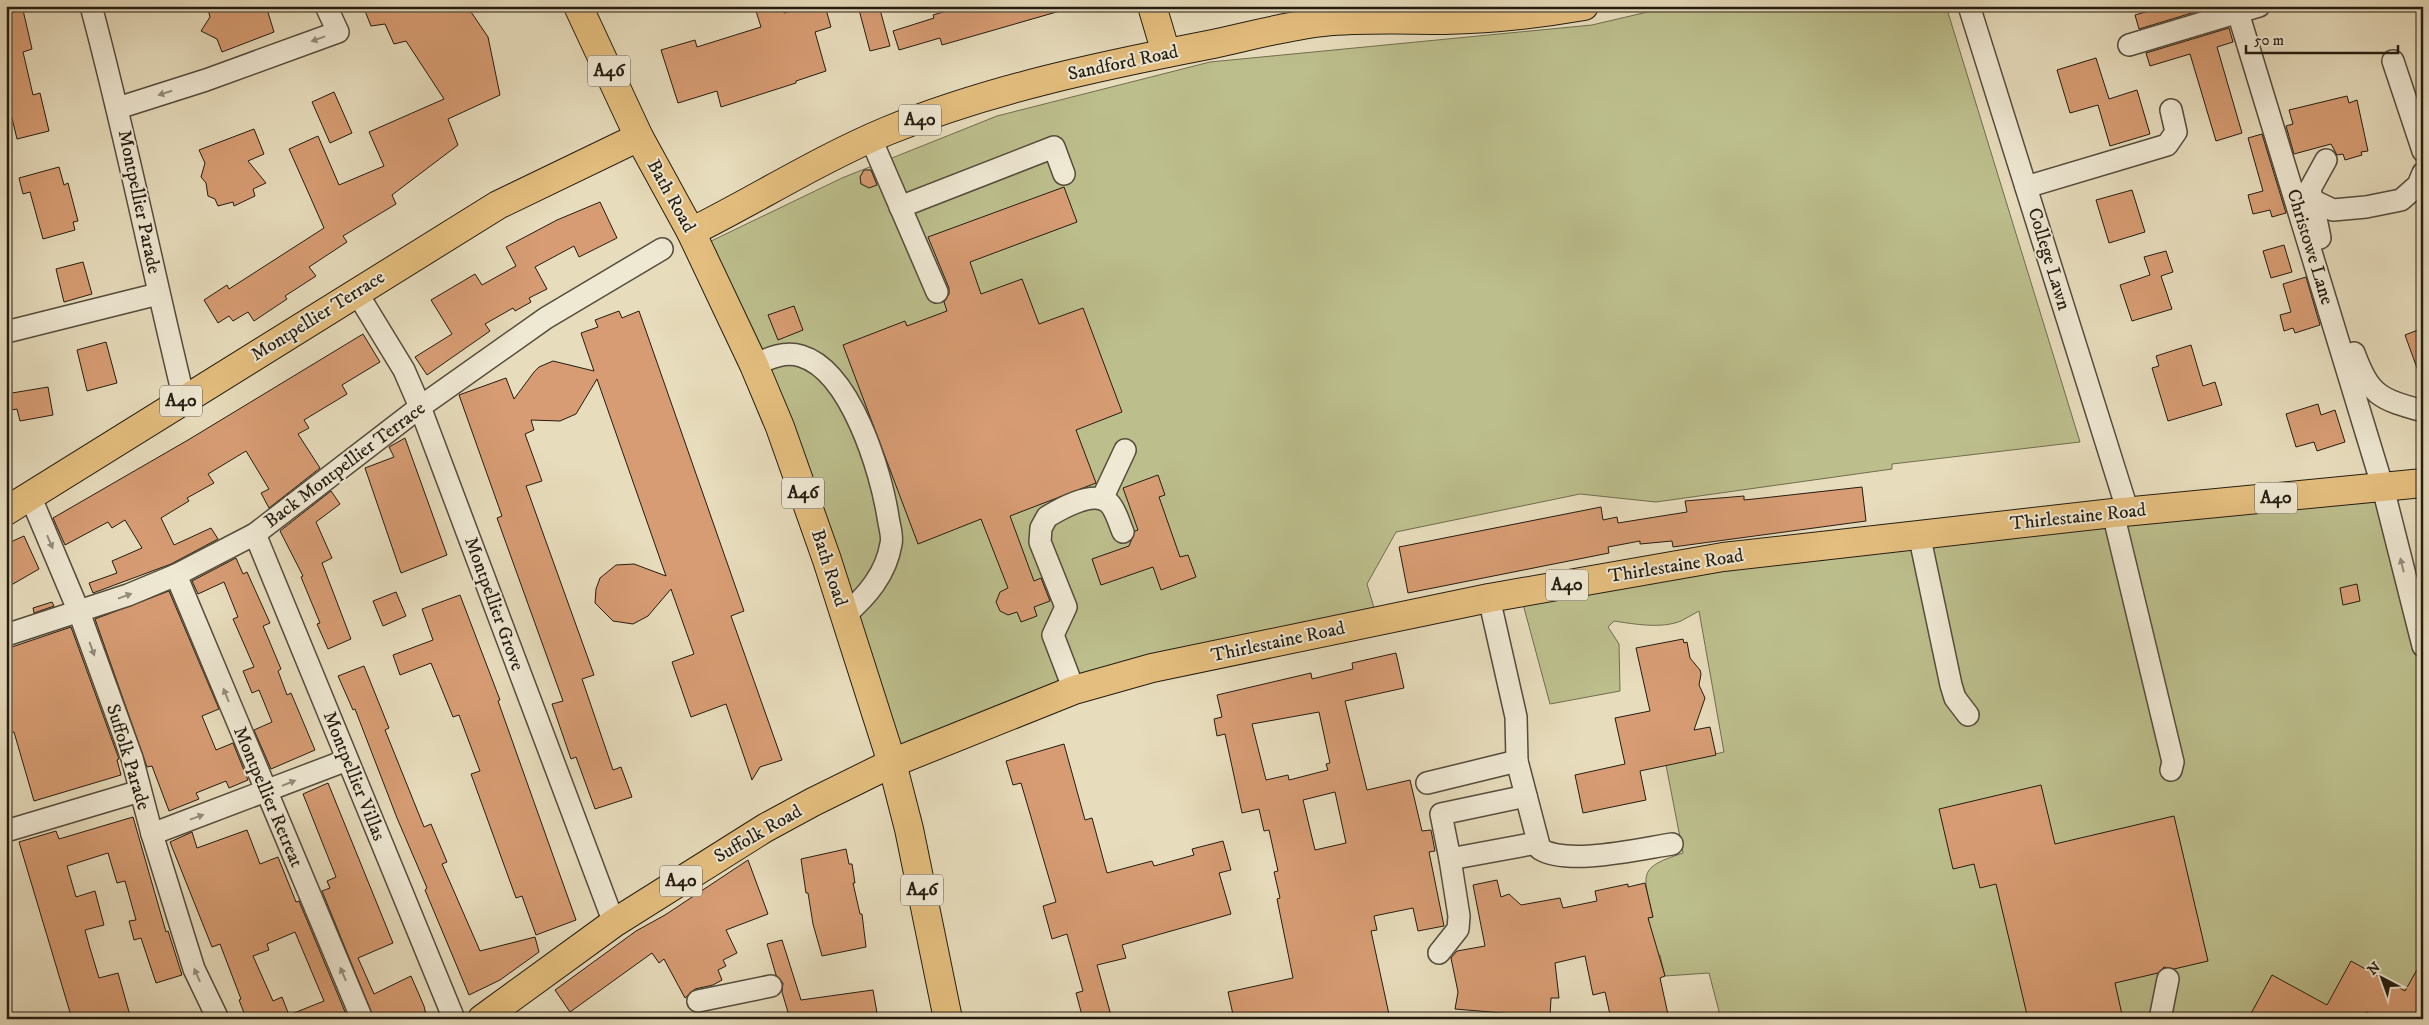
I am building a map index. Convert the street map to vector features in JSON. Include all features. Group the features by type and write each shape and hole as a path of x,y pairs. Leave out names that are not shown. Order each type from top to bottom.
{"main road":[{"name":"Bath Road","path":"578,6 639,137 692,232 754,365 784,436 845,615 892,763 911,838 948,1019"},
{"path":"1152,6 1166,53"},
{"name":"Sandford Road","path":"692,232 871,139 976,100 1059,77 1166,53 1321,22 1387,19 1445,13 1540,13 1584,6"},
{"name":"Montpellier Terrace","path":"6,511 31,498 184,399 498,206 639,137"},
{"name":"Thirlestaine Road","path":"892,763 1074,690 1152,668 1488,598 1723,557 2120,512 2423,483"},
{"name":"Suffolk Road","path":"482,1019 614,923 765,828 892,763"}],"street":[{"name":"Montpellier Parade","path":"91,6 118,108 158,294 184,399"},
{"path":"118,108 206,80 338,32 326,6"},
{"name":"College Lawn","path":"1969,6 2026,187 2120,512 2173,762 2171,770"},
{"path":"2129,45 2237,9 2258,6"},
{"name":"Christowe Lane","path":"2237,9 2382,488 2423,646"},
{"path":"2394,61 2423,151"},
{"path":"2026,187 2166,145 2176,132 2171,110"},
{"path":"871,139 937,292"},
{"path":"900,207 1054,147 1064,174"},
{"path":"2326,160 2310,189 2334,295 2361,372 2370,388 2383,398 2398,405 2423,411"},
{"path":"2312,200 2322,206 2341,210 2401,200 2418,185 2423,173"},
{"name":"Back Montpellier Terrace","path":"6,635 79,612 176,575 255,534 420,407 546,318 662,249"},
{"name":"Montpellier Grove","path":"357,293 404,370 420,407 614,923"},
{"path":"6,332 158,294"},
{"path":"754,365 776,355 801,356 819,366 842,390 865,433 886,502 892,542 874,587 845,615"},
{"path":"1102,499 1125,450"},
{"name":"Suffolk Parade","path":"31,498 79,612 132,758 152,834 194,969 218,1019"},
{"path":"1074,690 1053,635 1066,607 1040,542 1041,528 1047,517 1056,511 1091,498 1102,499 1109,503 1123,532"},
{"name":"Montpellier Villas","path":"255,534 454,1019"},
{"path":"1919,534 1951,685 1955,698 1968,715"},
{"name":"Montpellier Retreat","path":"176,575 265,792 362,1019"},
{"path":"1488,598 1516,717 1517,761 1540,849 1548,854 1578,857 1672,844"},
{"path":"152,834 347,760"},
{"path":"1427,783 1517,761"},
{"path":"6,831 140,791"},
{"path":"1440,953 1458,930 1459,916 1441,814 1526,796"},
{"path":"1450,860 1537,843"},
{"path":"2160,1019 2168,979"},
{"path":"698,1001 771,986"}],"green space":[{"path":"1673,6 1946,6 2080,442 1892,464 1892,469 1656,502 1580,494 1396,532 1367,584 1378,622 1152,668 892,763 707,243 842,178 997,116 1210,62 1592,25"},
{"path":"2383,488 2423,646 2423,1019 1721,1019 1709,973 1665,976 1660,955 1655,956 1648,918 1653,917 1646,881 1647,874 1651,868 1668,858 1683,853 1666,765 1724,752 1699,611 1681,621 1665,625 1614,621 1608,627 1619,644 1620,691 1550,704 1520,593"}],"building":[{"path":"207,6 266,6 274,32 222,52 217,39 201,31 210,17"},
{"path":"363,6 467,6 488,37 500,95 448,119 458,145 392,195 396,204 343,236 347,242 309,267 316,276 285,296 287,299 254,321 248,312 233,321 229,316 218,323 204,300 227,285 229,289 324,228 289,149 318,136 339,185 384,166 369,132 444,99 406,41 394,44 385,24 371,26"},
{"path":"771,6 782,6 784,13 807,6 825,6 831,27 815,32 826,71 796,81 796,83 721,107 717,91 678,103 661,50 695,40 697,47 761,27 756,11"},
{"path":"858,6 879,6 890,46 870,51"},
{"path":"963,6 1060,6 1060,11 942,45 940,38 899,50 893,31 934,18 933,15"},
{"path":"2166,6 2215,6 2139,29 2135,15"},
{"path":"13,8 14,12 23,10 32,49 23,52 33,95 40,93 49,131 17,139 6,93 6,9"},
{"path":"2229,28 2233,42 2217,47 2242,133 2216,141 2190,54 2150,66 2146,53"},
{"path":"2096,58 2109,99 2137,90 2150,134 2110,146 2098,105 2070,113 2057,70"},
{"path":"334,92 352,133 330,143 312,102"},
{"path":"2347,96 2349,103 2357,100 2368,151 2361,152 2362,155 2345,160 2343,154 2337,155 2331,144 2294,154 2286,126 2293,124 2289,110"},
{"path":"254,129 264,154 248,161 266,183 253,189 255,196 234,206 233,202 218,206 215,199 208,196 206,183 201,177 205,163 199,150"},
{"path":"2262,134 2286,213 2272,217 2270,210 2253,214 2248,195 2263,191 2248,138"},
{"path":"59,167 64,185 68,183 78,221 73,222 75,230 43,239 30,192 23,194 19,178"},
{"path":"864,170 871,170 877,185 869,188 861,184 860,177"},
{"path":"1064,187 1077,222 970,262 981,294 1022,279 1039,324 1083,308 1122,412 1076,430 1096,483 1010,516 1034,581 1041,578 1050,601 1034,607 1037,616 1021,622 1017,612 1008,615 1000,611 996,602 1000,592 1008,588 981,519 918,544 843,345 905,321 907,326 947,311 944,302 949,294 949,288 928,237"},
{"path":"2132,190 2145,232 2109,243 2096,200"},
{"path":"600,202 617,238 579,257 574,246 535,267 547,289 529,298 531,302 515,311 513,308 485,324 490,331 427,375 415,357 452,334 431,300 475,274 482,285 516,266 506,247 557,220"},
{"path":"2284,245 2292,272 2271,278 2263,251"},
{"path":"2166,251 2173,272 2161,276 2172,309 2132,321 2120,285 2150,275 2144,257"},
{"path":"83,262 92,294 64,302 56,269"},
{"path":"2306,277 2320,325 2295,333 2293,328 2284,331 2280,315 2291,312 2283,284"},
{"path":"794,306 803,330 778,340 768,315"},
{"path":"619,311 622,318 639,311 744,611 731,616 782,760 760,767 752,780 726,704 691,717 672,662 694,654 671,589 648,616 633,624 613,621 595,603 596,589 600,578 616,565 634,564 666,576 597,379 576,414 560,421 531,420 534,430 525,434 542,481 526,486 594,675 582,679 613,770 621,767 632,797 595,809 576,757 571,759 552,704 563,701 497,518 502,516 459,395 506,378 514,399 539,367 553,361 594,371 581,333 598,327 595,320"},
{"path":"2423,328 2423,379 2421,379 2405,335"},
{"path":"363,334 380,362 342,385 347,394 304,420 309,428 298,434 320,468 269,508 261,493 269,489 246,451 208,474 214,483 187,498 189,501 161,518 174,545 211,528 218,539 171,564 93,593 89,583 117,573 112,561 142,548 125,520 112,528 108,522 65,545 53,518 188,440"},
{"path":"106,342 117,383 87,391 77,350"},
{"path":"2191,345 2203,386 2215,382 2222,405 2168,421 2152,368 2159,366 2156,356"},
{"path":"48,387 53,415 20,421 17,409 6,411 6,394"},
{"path":"2318,404 2321,415 2335,410 2345,442 2317,451 2314,442 2296,447 2286,414"},
{"path":"405,438 447,555 401,573 365,468 394,457 389,447"},
{"path":"1158,475 1165,495 1159,497 1180,557 1188,555 1196,577 1161,590 1153,567 1101,585 1092,559 1129,546 1135,531 1138,530 1123,488"},
{"path":"1862,487 1866,521 1673,547 1672,541 1640,544 1640,541 1608,547 1609,553 1408,593 1399,547 1601,507 1603,520 1617,517 1618,523 1687,512 1685,501 1744,496 1744,500"},
{"path":"331,491 340,504 316,522 332,558 322,563 351,639 328,649 317,624 320,623 301,577 303,576 280,531"},
{"path":"24,536 39,569 6,588 6,544"},
{"path":"236,558 243,574 247,572 270,623 263,626 281,669 278,671 287,695 291,693 315,750 271,769 254,730 272,722 259,690 252,693 243,671 254,667 233,619 238,617 224,582 198,594 192,581"},
{"path":"2357,584 2360,601 2343,605 2340,588"},
{"path":"169,591 219,709 202,716 216,750 233,743 248,780 229,788 226,781 196,793 199,799 169,811 152,766 147,767 95,619"},
{"path":"396,592 406,616 383,626 373,601"},
{"path":"460,595 500,700 498,701 576,920 536,935 522,896 516,898 471,774 480,771 459,715 453,717 431,663 400,675 393,655 433,640 422,609"},
{"path":"52,602 54,606 34,613 33,608"},
{"path":"71,627 119,759 117,760 121,775 34,801 14,732 6,734 6,649"},
{"path":"1683,639 1684,643 1687,642 1690,658 1700,670 1699,685 1705,698 1694,730 1710,727 1716,755 1640,771 1646,800 1583,813 1575,775 1625,764 1615,718 1650,711 1636,648"},
{"path":"1396,653 1404,688 1345,701 1367,790 1410,780 1422,831 1431,830 1435,851 1429,852 1444,926 1418,931 1413,908 1374,916 1377,930 1371,931 1390,1019 1234,1019 1228,992 1293,978 1277,899 1280,898 1274,872 1278,871 1269,830 1264,831 1259,809 1242,813 1225,734 1217,736 1214,719 1222,717 1217,695 1311,673 1312,679 1353,669 1352,663","holes":["1319,712 1330,763 1326,764 1328,770 1289,780 1288,775 1266,780 1252,724","1335,792 1346,843 1315,850 1303,800"]},
{"path":"364,666 389,728 385,730 424,827 431,824 447,862 442,864 480,951 535,937 539,952 500,980 469,995 425,890 427,888 397,818 355,709 353,710 338,676"},
{"path":"1064,744 1085,820 1092,818 1107,873 1152,861 1154,866 1194,855 1192,849 1223,841 1231,870 1219,873 1231,914 1122,945 1126,958 1097,965 1112,1019 1083,1019 1076,993 1083,991 1067,934 1052,939 1043,906 1056,902 1021,783 1013,785 1006,761"},
{"path":"328,783 393,943 358,958 374,994 411,976 424,1006 427,1019 374,1019 322,891 330,888 327,881 336,877 303,794"},
{"path":"2041,785 2055,844 2174,816 2208,961 2174,969 2164,967 2158,973 2115,983 2123,1019 2028,1019 1996,884 1980,888 1974,864 1953,869 1939,809"},
{"path":"133,817 166,932 168,931 182,975 156,983 141,938 134,940 129,921 136,920 125,881 117,883 108,853 67,866 76,897 95,891 104,925 85,930 89,945 99,978 118,973 131,1019 72,1019 19,842 56,831 59,839"},
{"path":"247,830 260,864 278,857 296,902 299,901 348,1019 232,1019 244,1013 239,1000 241,999 220,944 212,947 170,842 192,832 197,848","holes":["295,932 324,1001 289,1015 282,997 273,1001 253,956 269,950 267,944"]},
{"path":"846,849 849,864 852,864 855,883 853,883 860,914 862,914 866,947 822,956 813,924 808,893 806,893 801,859"},
{"path":"748,860 768,914 726,930 737,953 723,960 726,966 718,970 722,980 713,985 695,989 685,998 664,959 659,963 652,953 570,1012 555,990 636,931 665,915"},
{"path":"1497,880 1501,897 1509,894 1521,905 1560,898 1563,908 1597,901 1595,891 1628,884 1628,887 1645,883 1653,917 1648,918 1665,976 1660,978 1669,1019 1611,1019 1605,992 1593,995 1585,956 1555,963 1559,998 1551,998 1550,1017 1455,1009 1458,992 1451,958 1457,951 1485,946 1473,885"},
{"path":"782,940 801,1000 873,990 878,1019 790,1019 782,992 783,983 776,975 767,944"},
{"path":"2423,959 2423,1019 2378,1019 2366,1012 2363,1019 2248,1019 2272,975 2327,1005 2351,961 2405,991"}]}
